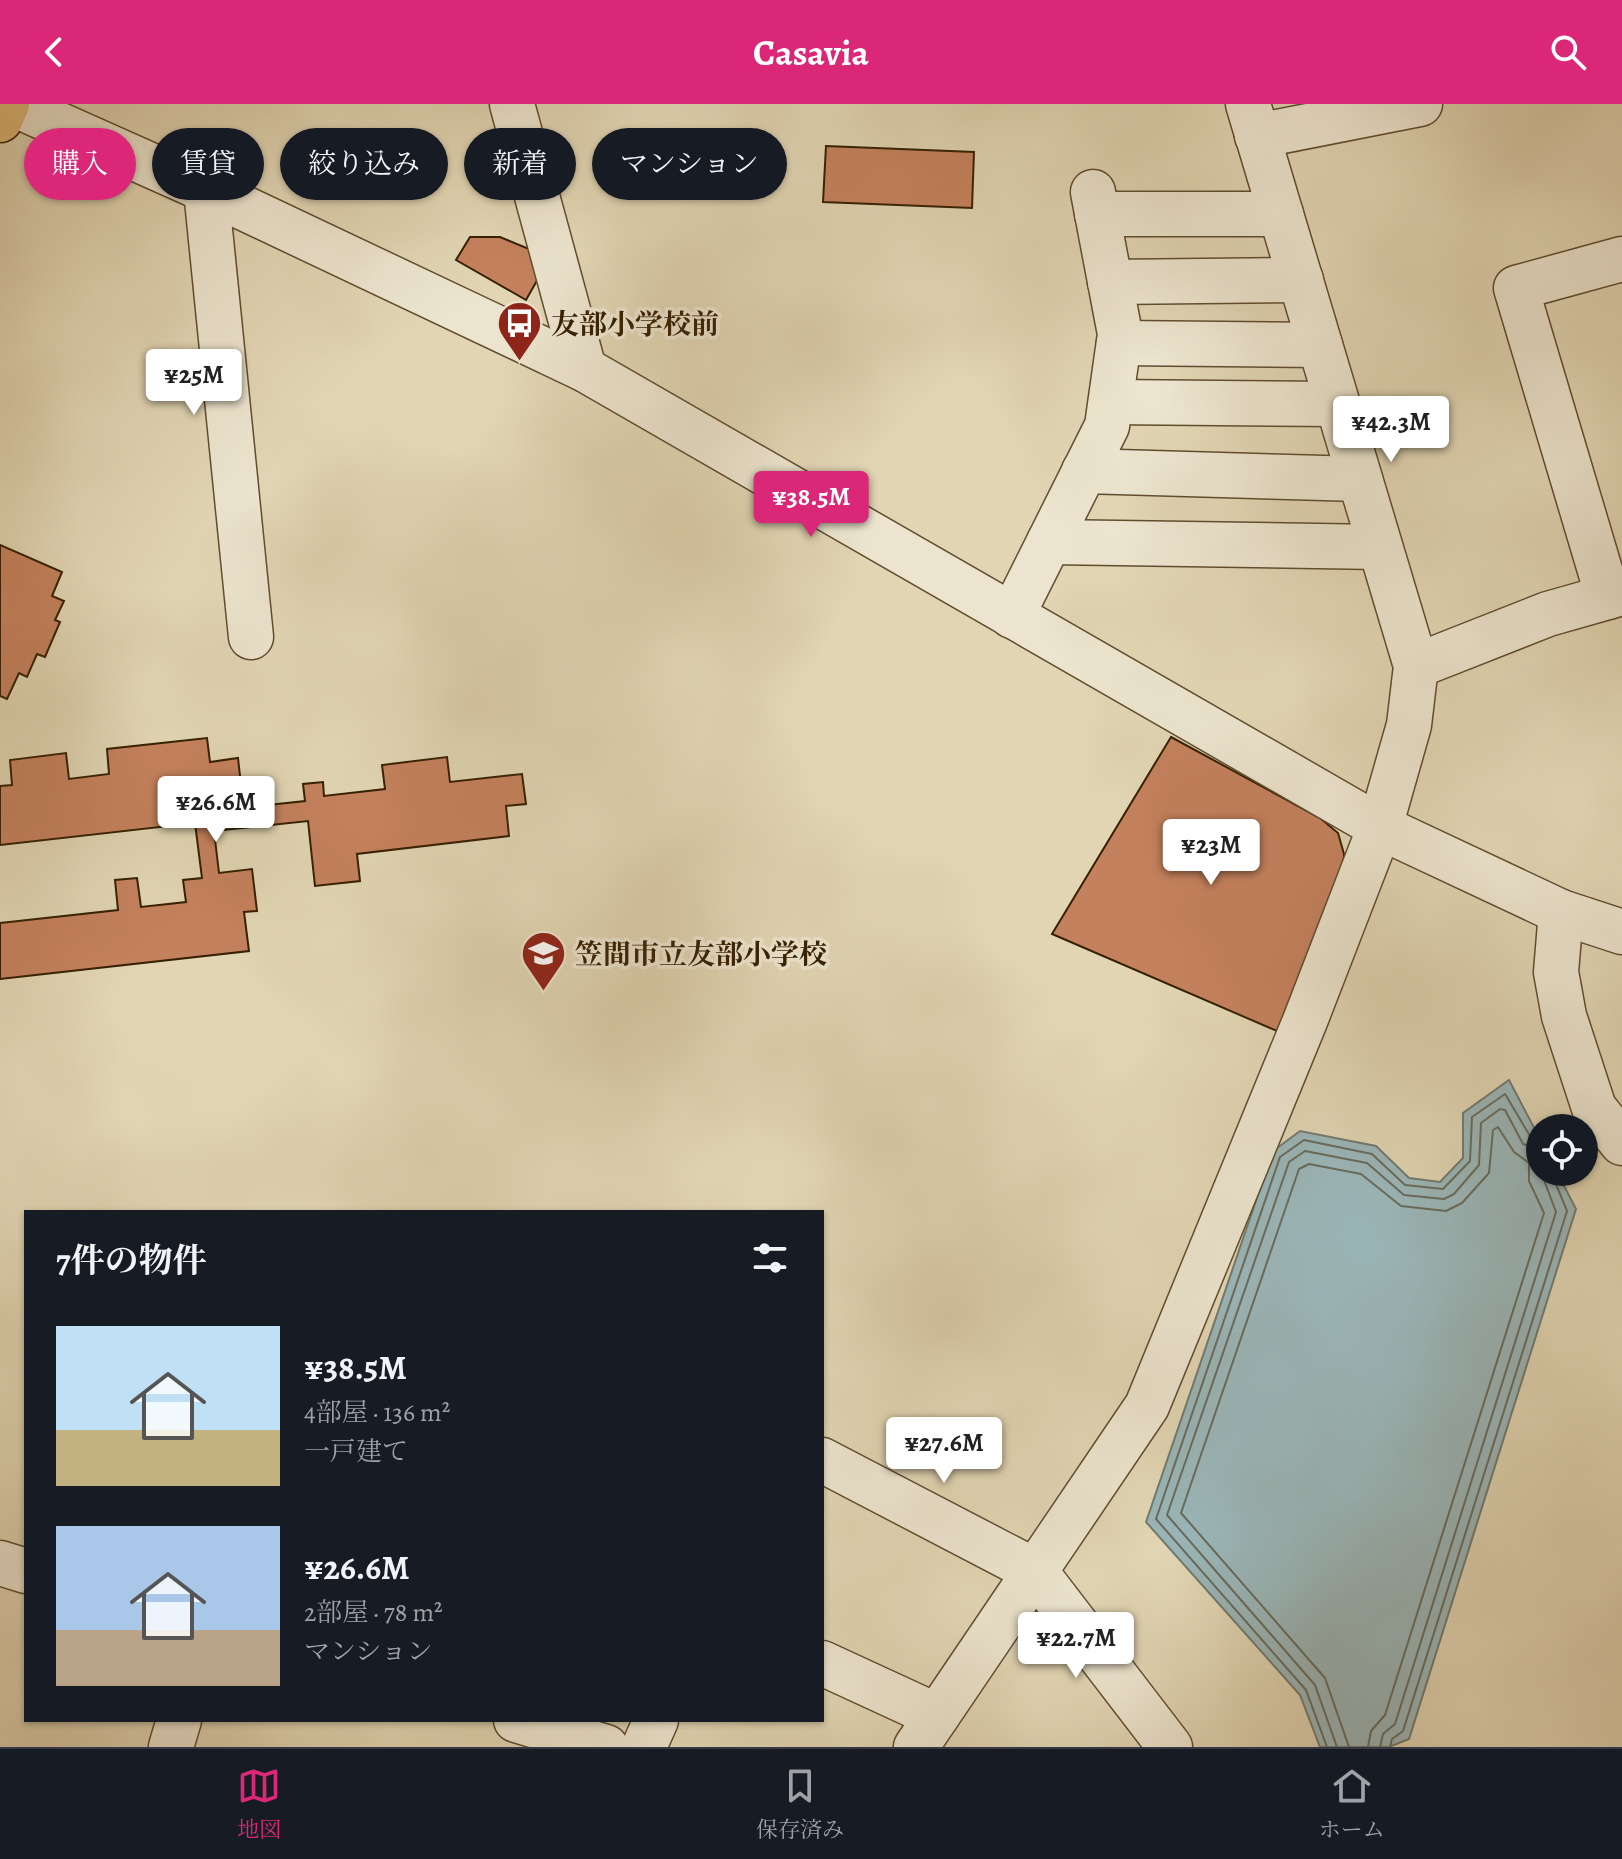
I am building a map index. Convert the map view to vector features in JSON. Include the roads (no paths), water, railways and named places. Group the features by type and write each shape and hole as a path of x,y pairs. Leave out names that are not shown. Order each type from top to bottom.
{"main road":[{"path":"0,120 10,104"}],"street":[{"path":"10,104 152,166"},
{"path":"512,104 584,369"},
{"path":"824,1664 926,1731 1147,1406 1305,1021 1380,827 1409,725 1416,666 1253,120 1420,104"},
{"path":"207,200 251,637"},
{"path":"227,200 584,369 1380,827 1561,912 1622,932"},
{"path":"1012,616 1107,426 1119,343 1095,203 1281,214"},
{"path":"1416,666 1548,614 1615,595 1516,288 1622,259"},
{"path":"1110,282 1301,280"},
{"path":"1119,343 1320,345"},
{"path":"1111,402 1337,404"},
{"path":"1084,471 1360,479"},
{"path":"1049,542 1380,547"},
{"path":"1561,912 1556,972 1564,1016 1594,1108 1622,1143"},
{"path":"824,1461 1035,1571 1170,1747"},
{"path":"0,1563 24,1570"},
{"path":"171,1747 178,1722"},
{"path":"644,1747 655,1722"},
{"path":"524,1731 606,1747"}],"water":[{"path":"1509,1080 1527,1114 1526,1186 1564,1186 1576,1209 1409,1739 1389,1747 1320,1747 1300,1695 1146,1522 1273,1151 1300,1131 1376,1146 1409,1178 1440,1182 1463,1158 1463,1113"}],"place":[{"name":"友部小学校前","path":"520,363"},
{"name":"笠間市立友部小学校","path":"544,993"}]}
